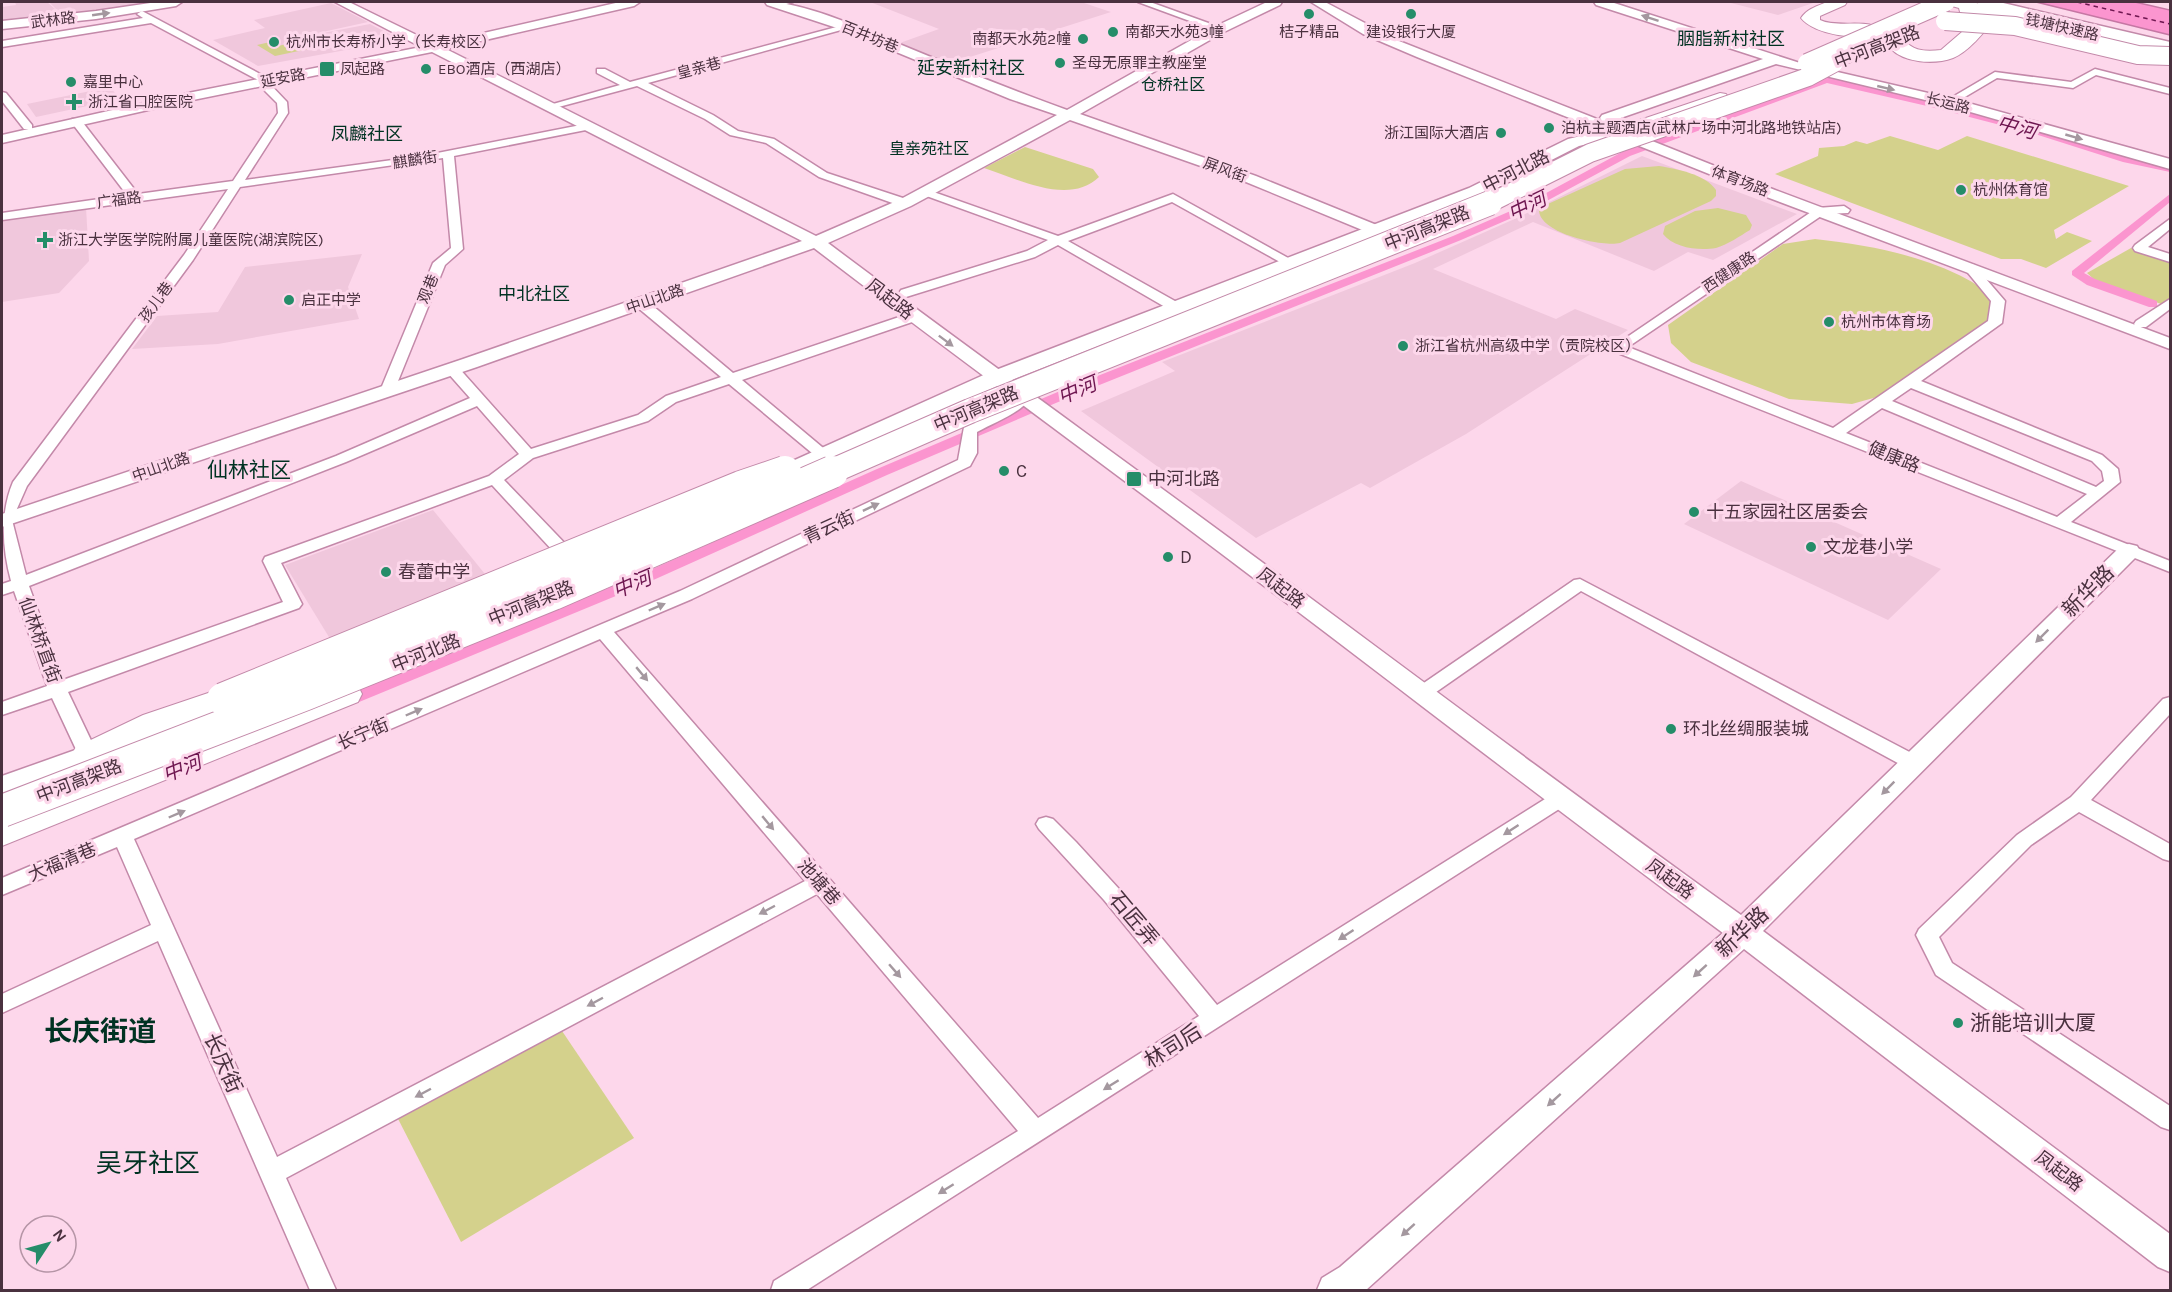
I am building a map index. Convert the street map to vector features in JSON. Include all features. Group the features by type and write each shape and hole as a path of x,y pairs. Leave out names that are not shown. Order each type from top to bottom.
{"highway":[{"path":"1832,2 1811,13 1809,18 1819,26 1848,30 1868,28 1930,2"},
{"path":"1830,61 1830,43 1827,37 1810,27 1802,17 1839,2"},
{"name":"中河高架路","path":"2,811 306,694 553,594 970,411 1493,202 1590,153 1808,77 1830,61 1946,2"},
{"name":"中河高架路","path":"1830,61 1895,40 1986,2"},
{"path":"2011,3 2170,44"},
{"path":"1628,130 1696,97 1830,61 1885,55 1942,58 1959,53 1983,27 1986,19 1964,4"},
{"path":"1964,4 2074,23"},
{"name":"钱塘快速路","path":"1964,4 2170,56"},
{"path":"1945,21 1974,20 2011,24 2132,53 2170,56"},
{"path":"1895,40 1900,49 1908,52 1939,56 1955,49 1970,32 1983,27 2000,22 2026,23"},
{"path":"1628,130 1830,61 1868,28"},
{"path":"2138,50 2170,56"},
{"name":"中河高架路","path":"2,795 297,683 963,403 1481,199 1574,149 1628,130"},
{"path":"88,755 155,723 223,699 741,487 861,446"},
{"path":"2,833 383,678 553,594"}],"main road":[{"name":"武林路","path":"2,25 176,2"},
{"name":"凤起路","path":"341,2 436,44 591,126 821,240 913,317 1005,374 1560,799 1743,932 2170,1255"},
{"path":"352,2 436,44"},
{"name":"延安路","path":"436,44 615,2"},
{"name":"延安路","path":"2,133 634,2"},
{"name":"百井坊巷","path":"778,2 847,27 1015,96 1070,114"},
{"name":"中山北路","path":"3,520 642,304 821,240 905,203 1070,114 1220,29 1276,2"},
{"name":"体育场路","path":"1317,2 1357,26 1390,42 1511,89 1628,130"},
{"name":"体育场路","path":"1330,2 1372,26 1821,211 2170,344"},
{"name":"长运路","path":"1599,2 1781,61 1830,61 1949,102 2170,164"},
{"path":"1937,2 1964,4 2026,23 2138,50"},
{"path":"1986,2 2170,44"},
{"path":"1628,130 1781,61"},
{"path":"1628,130 1677,129 1830,61"},
{"name":"延安路","path":"2,138 260,80"},
{"path":"1628,130 1681,100 1722,98"},
{"path":"554,105 821,240 855,252 1005,374"},
{"name":"屏风街","path":"1070,114 1251,179 1378,231"},
{"name":"中河北路","path":"2,787 225,705 340,658 760,484 1005,374 1475,192 1574,142 1628,130"},
{"name":"中河北路","path":"2,821 542,609 977,414 1043,404 1488,209 1561,170 1585,150 1628,130"},
{"name":"体育场路","path":"1672,150 1844,210 2170,335"},
{"name":"新华路","path":"1350,1287 1743,932 2129,551"}],"street":[{"path":"1143,2 1220,29"},
{"name":"孩儿巷","path":"3,520 19,484 189,257 283,113 282,102 260,80 150,20 135,9"},
{"path":"2,44 150,20"},
{"name":"皇亲巷","path":"554,105 847,27"},
{"path":"601,71 709,117 734,133 770,141 823,176 905,203"},
{"path":"1949,102 1995,75 2073,85 2095,72 2170,91"},
{"path":"2,95 28,127"},
{"path":"76,121 135,198"},
{"name":"麒麟街","path":"236,184 448,154 591,126"},
{"name":"观巷","path":"387,391 439,262 457,249 448,154"},
{"name":"广福路","path":"2,216 236,184"},
{"path":"925,192 1058,240 1177,308"},
{"path":"906,293 1031,254 1058,240 1173,198 1293,264"},
{"path":"1821,211 1844,210"},
{"name":"西健康路","path":"1618,348 1821,211"},
{"path":"2170,224 2139,248 2170,258"},
{"path":"1835,434 1995,323 1998,301 1970,268"},
{"path":"2141,324 2170,303"},
{"path":"642,304 823,455"},
{"path":"2,709 293,604 271,561 495,478 528,455 643,418 671,399 913,317"},
{"name":"健康路","path":"1618,348 2170,567"},
{"path":"452,369 528,455"},
{"path":"1911,382 2097,459 2110,469 2112,482 2059,523"},
{"path":"2,590 341,459 479,400"},
{"path":"1881,402 2098,493"},
{"name":"青云街","path":"603,631 686,595 965,463 969,453 969,438 1011,408 1043,404"},
{"path":"495,478 572,561"},
{"path":"2,482 19,484"},
{"name":"仙林桥直街","path":"3,520 20,584 57,689 88,755"},
{"path":"1422,693 1580,584 1914,763"},
{"name":"长宁街","path":"123,837 603,631"},
{"name":"池塘巷","path":"603,631 1035,1133"},
{"path":"2170,703 2078,802 2025,840 1927,935 1944,969 2170,1119"},
{"name":"林司后","path":"784,1290 1560,799"},
{"path":"2078,802 2170,853"},
{"name":"石匠弄","path":"1046,824 1086,863 1136,920 1215,1019"},
{"name":"大福清巷","path":"2,887 123,837"},
{"name":"长庆街","path":"123,837 323,1290"},
{"path":"272,1173 819,883"},
{"path":"2,1004 164,929"}],"shaded area":[{"path":"15,2 47,2 62,15 49,2 167,2 133,9 2,27 2,7 16,5"},
{"path":"870,2 1081,2 1111,12 951,63 897,44 939,29"},
{"path":"1727,2 1816,2 1778,15"},
{"path":"2036,2 2135,2 2170,10 2170,35"},
{"path":"331,3 368,22 318,33 334,44 336,43 323,33 370,24 401,40 258,66 213,40 265,28 254,20"},
{"path":"303,40 313,46 332,44 275,56 257,45 270,42 278,46"},
{"name":"浙江省口腔医院","path":"110,87 120,99 36,117 27,104"},
{"path":"1890,136 1938,150 1967,136 2129,186 2054,230 2056,239 2067,232 2092,241 2046,268 2021,259 2001,259 1775,174 1818,156 1819,148 1844,146 1856,141 1867,144"},
{"path":"1025,147 1093,169 1099,177 1087,185 1058,190 1043,188 984,168"},
{"name":"浙江省杭州高级中学（贡院校区）","path":"1642,156 1797,214 1713,260 1688,252 1654,271 1533,222 1433,269 1556,319 1575,309 1628,330 1466,434 1370,488 1361,483 1256,538 1081,411 1175,371 1162,362 1415,263 1519,217"},
{"path":"1659,166 1698,176 1711,184 1716,190 1716,196 1711,201 1620,243 1599,243 1571,236 1548,225 1541,217 1539,208 1625,169"},
{"name":"浙江大学医学院附属儿童医院(湖滨院区)","path":"86,207 89,261 59,293 2,302 2,218"},
{"path":"1718,208 1746,215 1752,225 1750,230 1725,245 1709,249 1695,249 1680,245 1663,234 1665,226 1695,211"},
{"name":"杭州市体育场","path":"1815,239 1889,251 1942,267 1980,287 1986,293 1992,305 1990,319 1884,395 1852,404 1789,399 1691,362 1671,343 1668,325 1783,244"},
{"path":"2131,248 2170,260 2170,307 2097,282 2087,273"},
{"name":"启正中学","path":"362,254 348,287 359,319 218,344 132,349 157,316 218,312 245,267"},
{"name":"文龙巷小学","path":"1741,481 1941,569 1888,620 1684,524"},
{"name":"春蕾中学","path":"433,510 489,579 332,642 285,565"},
{"path":"556,1022 634,1138 461,1242 393,1109"}],"waterway":[{"name":"中河","path":"341,703 634,583 882,472 1072,391 1457,238 1526,208 1626,154 1826,80 1928,103 2039,132 2127,160 2170,169"},
{"path":"2153,304 2091,282 2076,273 2170,197"}],"ferry route":[{"path":"2077,2 2170,24"}],"place":[{"name":"桔子精品","path":"1309,14"},
{"name":"建设银行大厦","path":"1411,14"},
{"name":"南都天水苑3幢","path":"1113,32"},
{"name":"南都天水苑2幢","path":"1083,39"},
{"name":"杭州市长寿桥小学（长寿校区）","path":"274,42"},
{"name":"圣母无原罪主教座堂","path":"1060,63"},
{"name":"凤起路","path":"327,69"},
{"name":"EBO酒店（西湖店）","path":"426,69"},
{"name":"嘉里中心","path":"71,82"},
{"name":"浙江省口腔医院","path":"74,102"},
{"name":"泊杭主题酒店(武林广场中河北路地铁站店)","path":"1549,128"},
{"name":"浙江国际大酒店","path":"1501,133"},
{"name":"杭州体育馆","path":"1961,190"},
{"name":"浙江大学医学院附属儿童医院(湖滨院区)","path":"45,240"},
{"name":"启正中学","path":"289,300"},
{"name":"杭州市体育场","path":"1829,322"},
{"name":"浙江省杭州高级中学（贡院校区）","path":"1403,346"},
{"name":"C","path":"1004,471"},
{"name":"中河北路","path":"1134,479"},
{"name":"十五家园社区居委会","path":"1694,512"},
{"name":"文龙巷小学","path":"1811,547"},
{"name":"D","path":"1168,557"},
{"name":"春蕾中学","path":"386,572"},
{"name":"环北丝绸服装城","path":"1671,729"},
{"name":"浙能培训大厦","path":"1958,1023"}],"district":[{"name":"胭脂新村社区","path":"1731,39"},
{"name":"延安新村社区","path":"971,68"},
{"name":"仓桥社区","path":"1173,84"},
{"name":"凤麟社区","path":"367,134"},
{"name":"皇亲苑社区","path":"929,148"},
{"name":"中北社区","path":"534,294"},
{"name":"仙林社区","path":"249,470"},
{"name":"长庆街道","path":"100,1031"},
{"name":"吴牙社区","path":"148,1163"}]}
